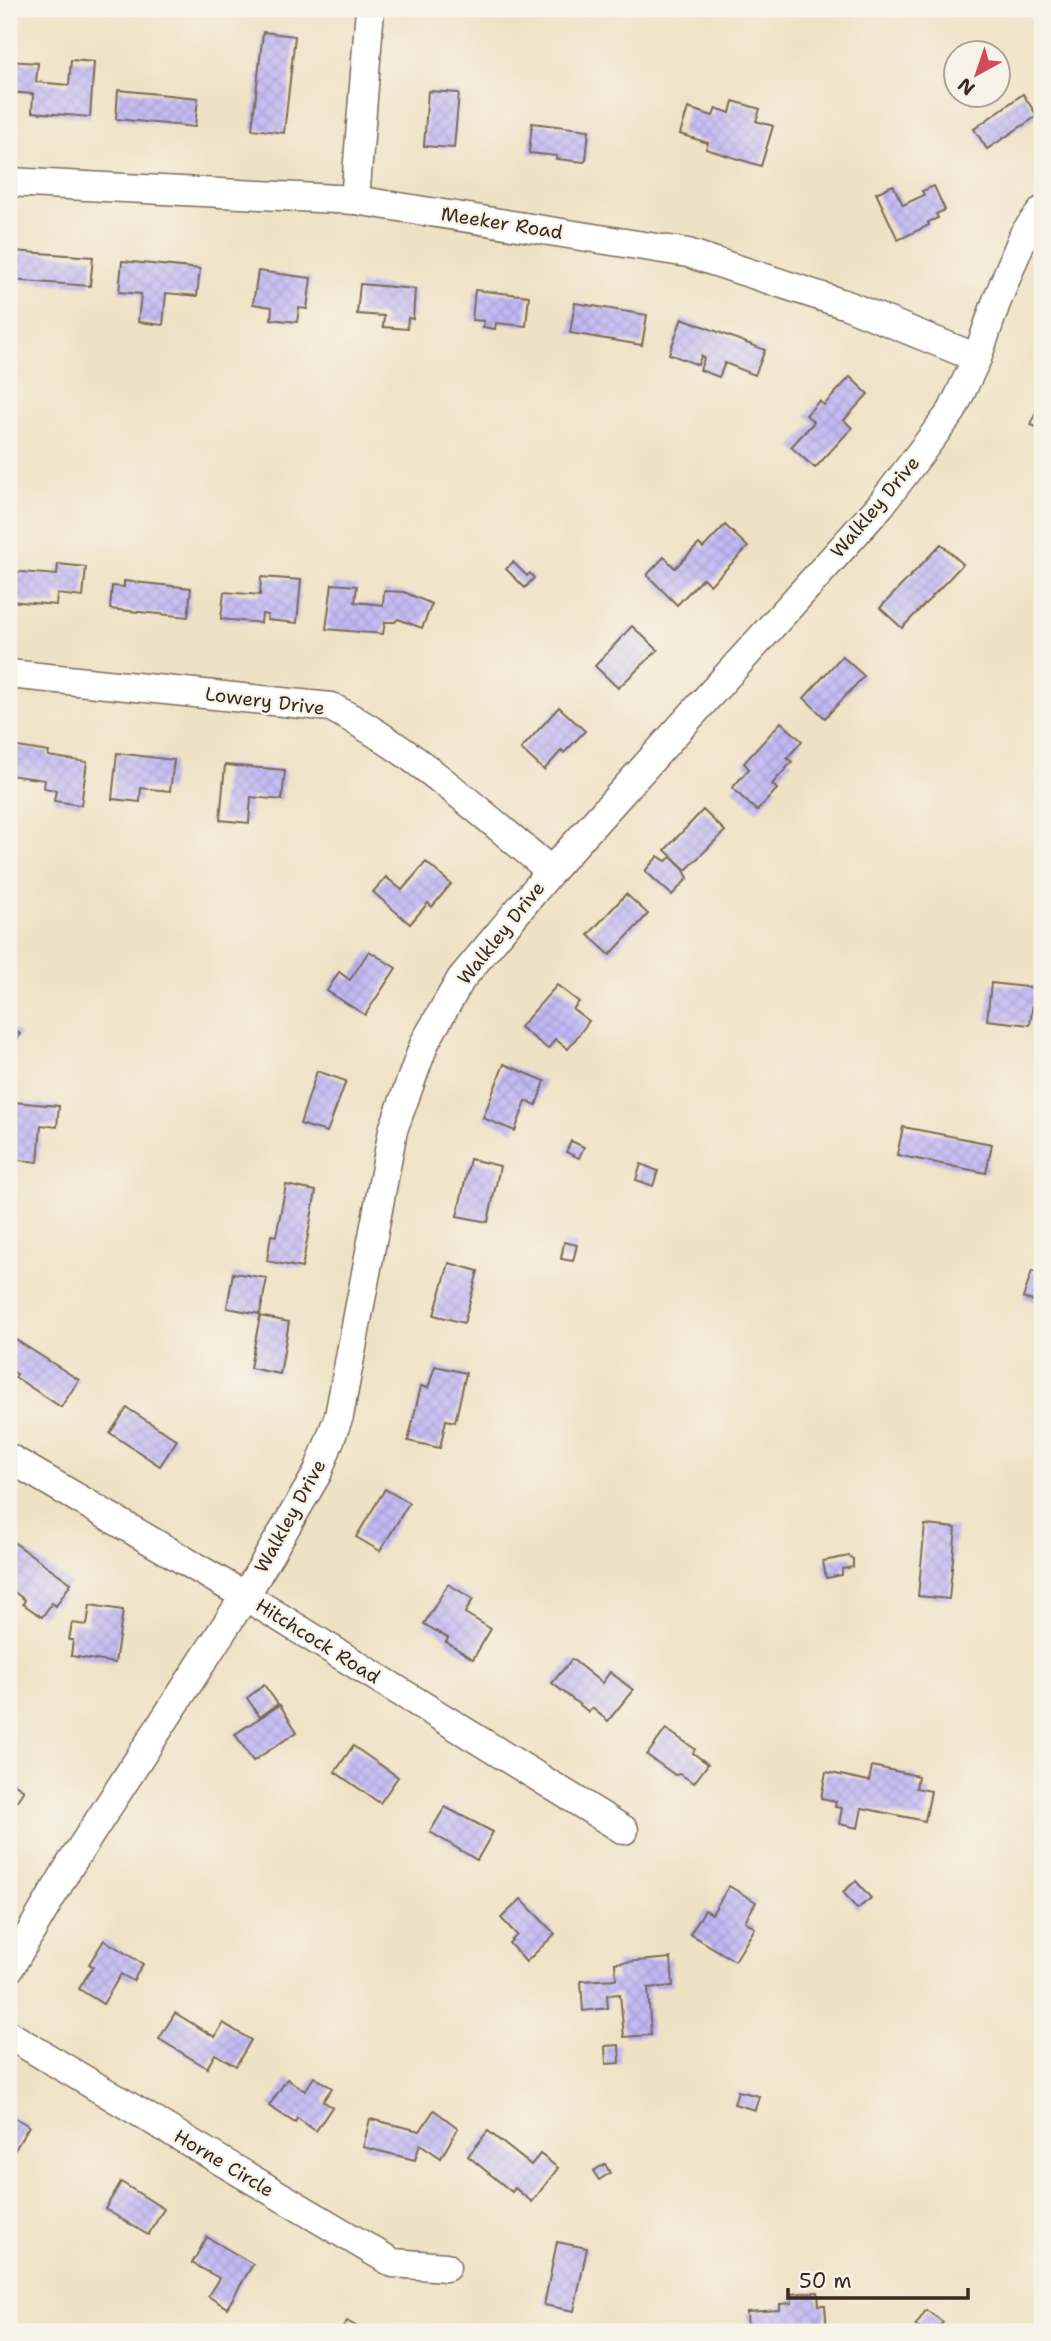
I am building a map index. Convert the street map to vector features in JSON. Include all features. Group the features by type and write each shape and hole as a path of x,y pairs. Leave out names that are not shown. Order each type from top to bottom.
{"street":[{"path":"355,200 370,9"},
{"name":"Meeker Road","path":"9,182 355,200 688,253 847,305 977,358"},
{"name":"Walkley Drive","path":"9,1969 70,1865 245,1596 317,1474 339,1416 393,1130 425,1042 461,979 551,871 880,506 952,411 977,358 1024,234 1042,211"},
{"name":"Lowery Drive","path":"9,674 331,707 369,727 425,767 551,871"},
{"name":"Hitchcock Road","path":"9,1458 245,1596 624,1830"},
{"name":"Horne Circle","path":"9,2035 393,2263 446,2267"}],"building":[{"path":"263,32 295,36 284,133 252,129"},
{"path":"71,60 94,62 90,117 32,112 33,94 9,92 9,61 38,63 36,82 69,85"},
{"path":"118,90 198,98 195,127 116,119"},
{"path":"428,91 459,93 454,148 424,146"},
{"path":"1023,94 1037,116 987,149 974,129 1003,108 1012,108 1012,102"},
{"path":"733,101 760,109 756,121 773,126 761,166 706,149 708,143 680,134 688,108 713,116 716,108 730,113"},
{"path":"532,123 589,130 586,160 556,159 557,156 529,153"},
{"path":"893,185 903,205 924,195 922,191 934,186 945,210 936,214 938,218 928,222 929,225 898,240 876,193"},
{"path":"13,251 93,257 90,286 11,280"},
{"path":"122,261 200,269 197,296 166,293 163,325 138,322 141,294 119,292"},
{"path":"258,271 311,278 307,309 299,308 297,322 271,319 272,307 253,304"},
{"path":"360,284 415,289 413,319 408,318 407,329 383,327 384,316 357,314"},
{"path":"475,290 529,296 526,326 496,323 495,329 483,327 484,321 472,320"},
{"path":"575,303 647,315 642,345 570,333"},
{"path":"682,318 765,350 755,375 725,363 719,377 700,370 704,358 701,356 698,365 669,354"},
{"path":"850,377 868,394 844,420 852,428 815,468 791,447 814,422 806,415 819,401 824,405"},
{"path":"1042,395 1042,429 1031,425"},
{"path":"725,525 748,547 710,585 703,578 677,605 647,575 664,557 675,568 699,544 703,548"},
{"path":"941,544 963,564 902,628 880,608"},
{"path":"513,562 527,576 530,573 534,578 525,588 506,569"},
{"path":"58,564 86,567 83,597 57,594 56,605 9,601 9,571 57,575"},
{"path":"261,577 301,580 297,623 267,620 268,615 262,614 261,623 221,619 224,592 260,595"},
{"path":"124,581 191,588 188,617 110,609 112,586 124,587"},
{"path":"332,584 357,586 355,602 383,605 384,591 404,592 432,604 422,628 398,619 395,622 385,622 383,634 326,629"},
{"path":"632,626 658,650 618,688 595,666"},
{"path":"842,656 864,676 825,718 804,698"},
{"path":"559,707 585,731 544,770 521,749"},
{"path":"781,722 802,741 787,758 792,762 772,784 777,789 757,811 732,788 749,769 744,763"},
{"path":"12,746 49,752 48,756 87,762 81,805 54,801 56,790 44,788 45,780 9,775"},
{"path":"117,753 174,760 170,791 141,788 140,802 112,799"},
{"path":"225,765 285,770 282,800 251,797 249,823 220,820"},
{"path":"703,810 725,831 686,870 665,850"},
{"path":"658,856 666,861 671,857 688,878 672,895 645,871"},
{"path":"426,862 451,884 432,907 428,903 410,924 373,892 386,877 402,890"},
{"path":"626,894 648,914 610,955 588,935"},
{"path":"369,951 396,968 365,1015 327,991 339,972 350,980"},
{"path":"991,983 1035,988 1030,1025 987,1020"},
{"path":"557,985 579,1002 573,1009 589,1021 568,1049 555,1039 548,1049 520,1027"},
{"path":"9,1026 20,1034 9,1050"},
{"path":"504,1064 545,1081 536,1105 526,1101 515,1131 483,1118"},
{"path":"317,1071 346,1081 327,1132 300,1124"},
{"path":"12,1102 59,1106 57,1127 41,1125 38,1162 9,1159"},
{"path":"903,1127 992,1144 986,1173 897,1155"},
{"path":"571,1141 584,1147 579,1158 566,1152"},
{"path":"470,1159 500,1166 488,1222 457,1216"},
{"path":"641,1164 658,1171 653,1186 636,1180"},
{"path":"286,1185 316,1191 302,1268 267,1261 271,1235 276,1236"},
{"path":"564,1242 577,1245 573,1261 561,1259"},
{"path":"449,1263 478,1271 464,1323 434,1315"},
{"path":"1032,1271 1042,1275 1042,1304 1023,1298"},
{"path":"233,1273 267,1278 260,1314 227,1308"},
{"path":"260,1316 289,1322 280,1374 250,1368"},
{"path":"10,1336 79,1380 61,1407 15,1377 17,1374 9,1369"},
{"path":"435,1366 466,1373 455,1422 446,1420 440,1448 408,1441 421,1386 428,1388"},
{"path":"127,1408 177,1440 160,1466 110,1433"},
{"path":"385,1489 409,1503 380,1551 356,1537"},
{"path":"925,1525 956,1528 949,1599 918,1596"},
{"path":"9,1539 71,1583 56,1606 52,1603 42,1617 23,1604 25,1600 9,1588"},
{"path":"849,1556 853,1559 853,1567 842,1569 842,1575 826,1578 823,1561"},
{"path":"448,1584 473,1599 465,1613 491,1629 473,1659 446,1642 448,1638 424,1624"},
{"path":"90,1605 123,1610 115,1663 71,1656 73,1640 69,1640 72,1623 87,1625"},
{"path":"572,1659 602,1683 610,1672 633,1690 608,1721 592,1708 589,1712 552,1683"},
{"path":"264,1685 278,1704 260,1717 247,1698"},
{"path":"280,1705 297,1732 253,1761 235,1734"},
{"path":"666,1729 695,1749 693,1753 708,1764 694,1783 680,1774 675,1775 647,1755"},
{"path":"353,1746 398,1777 380,1803 335,1772"},
{"path":"872,1766 918,1776 916,1788 931,1791 925,1821 862,1808 858,1828 839,1824 842,1808 835,1807 836,1801 821,1798 826,1772 869,1781"},
{"path":"9,1780 24,1790 9,1813"},
{"path":"445,1807 493,1832 477,1860 430,1832"},
{"path":"856,1881 871,1898 857,1909 843,1892"},
{"path":"729,1886 756,1902 745,1921 755,1928 735,1961 690,1934 705,1910 712,1914"},
{"path":"521,1899 555,1934 526,1962 509,1943 517,1935 501,1918"},
{"path":"104,1940 143,1964 133,1981 121,1974 103,2004 79,1989 93,1966 89,1964"},
{"path":"671,1958 673,1986 648,1988 651,2035 624,2037 620,1994 607,1995 608,2008 583,2011 581,1981 616,1979 615,1963"},
{"path":"175,2013 215,2037 223,2023 251,2040 236,2066 215,2054 207,2068 159,2039"},
{"path":"619,2045 620,2063 606,2064 605,2046"},
{"path":"314,2077 332,2088 323,2101 332,2107 316,2131 297,2118 295,2123 269,2106 287,2079 305,2091"},
{"path":"738,2091 759,2096 755,2110 734,2104"},
{"path":"434,2110 458,2128 441,2158 420,2144 415,2160 363,2147 370,2119 420,2131"},
{"path":"9,2114 29,2126 9,2160"},
{"path":"488,2131 531,2165 540,2154 558,2168 532,2202 515,2188 512,2192 468,2156"},
{"path":"605,2164 610,2173 599,2180 593,2171"},
{"path":"121,2182 164,2209 148,2235 105,2209"},
{"path":"207,2237 253,2264 227,2308 208,2296 219,2278 192,2263"},
{"path":"557,2242 587,2248 574,2311 544,2305"},
{"path":"818,2292 819,2305 825,2305 827,2332 748,2332 747,2312 780,2310 780,2304 792,2303 791,2294"},
{"path":"926,2310 943,2322 936,2332 926,2332 916,2325"},
{"path":"347,2321 366,2332 340,2332"}]}
